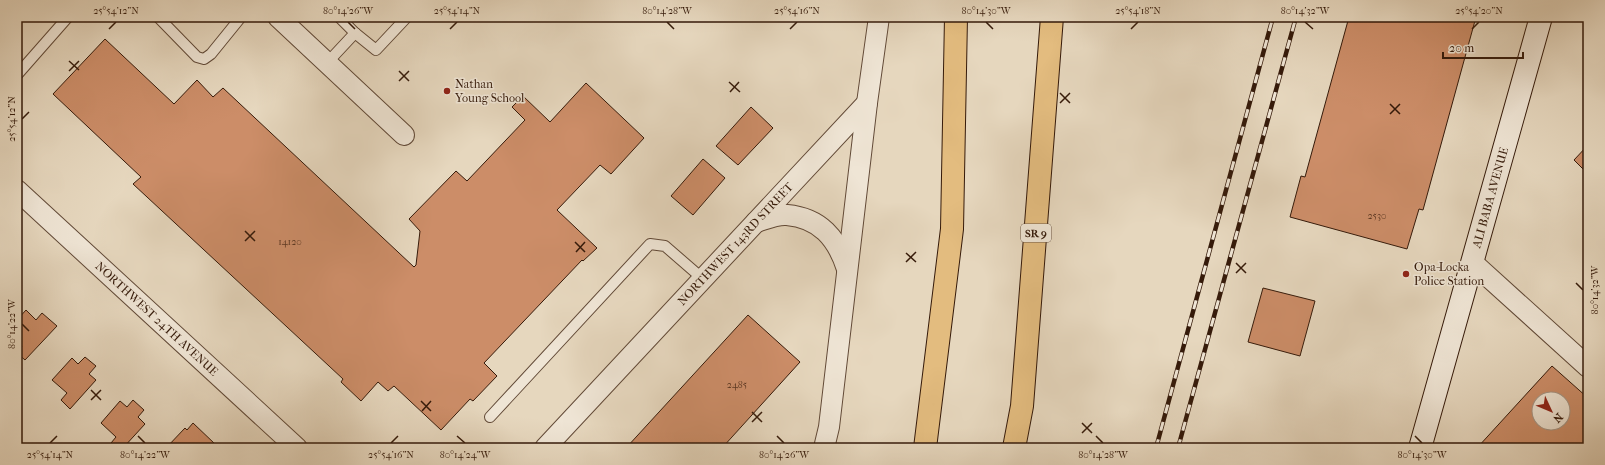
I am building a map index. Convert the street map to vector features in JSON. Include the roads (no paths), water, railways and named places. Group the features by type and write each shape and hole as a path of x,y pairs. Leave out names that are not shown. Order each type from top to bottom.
{"main road":[{"path":"925,448 952,229 956,17"},
{"name":"SR 9","path":"1014,448 1022,406 1052,17"}],"street":[{"path":"278,17 404,136"},
{"path":"824,448 829,427 866,103 879,17"},
{"name":"ALI BABA AVENUE","path":"1420,448 1541,17"},
{"name":"NORTHWEST 143RD STREET","path":"545,448 866,103"},
{"name":"NORTHWEST 24TH AVENUE","path":"17,190 297,448"},
{"path":"756,222 786,215 819,225 835,241 843,257 847,271"},
{"path":"1472,262 1588,367"}],"lane":[{"path":"17,74 68,17"},
{"path":"158,17 197,57 204,59 211,54 241,17"},
{"path":"339,17 355,33 376,50 407,17"},
{"path":"327,63 355,33"},
{"path":"490,417 650,244 665,246 702,279"}],"railway":[{"path":"1156,448 1273,17"},
{"path":"1178,448 1296,17"}],"place":[{"name":"Nathan Young School","path":"447,91"},
{"name":"Opa-Locka Police Station","path":"1406,274"}]}
